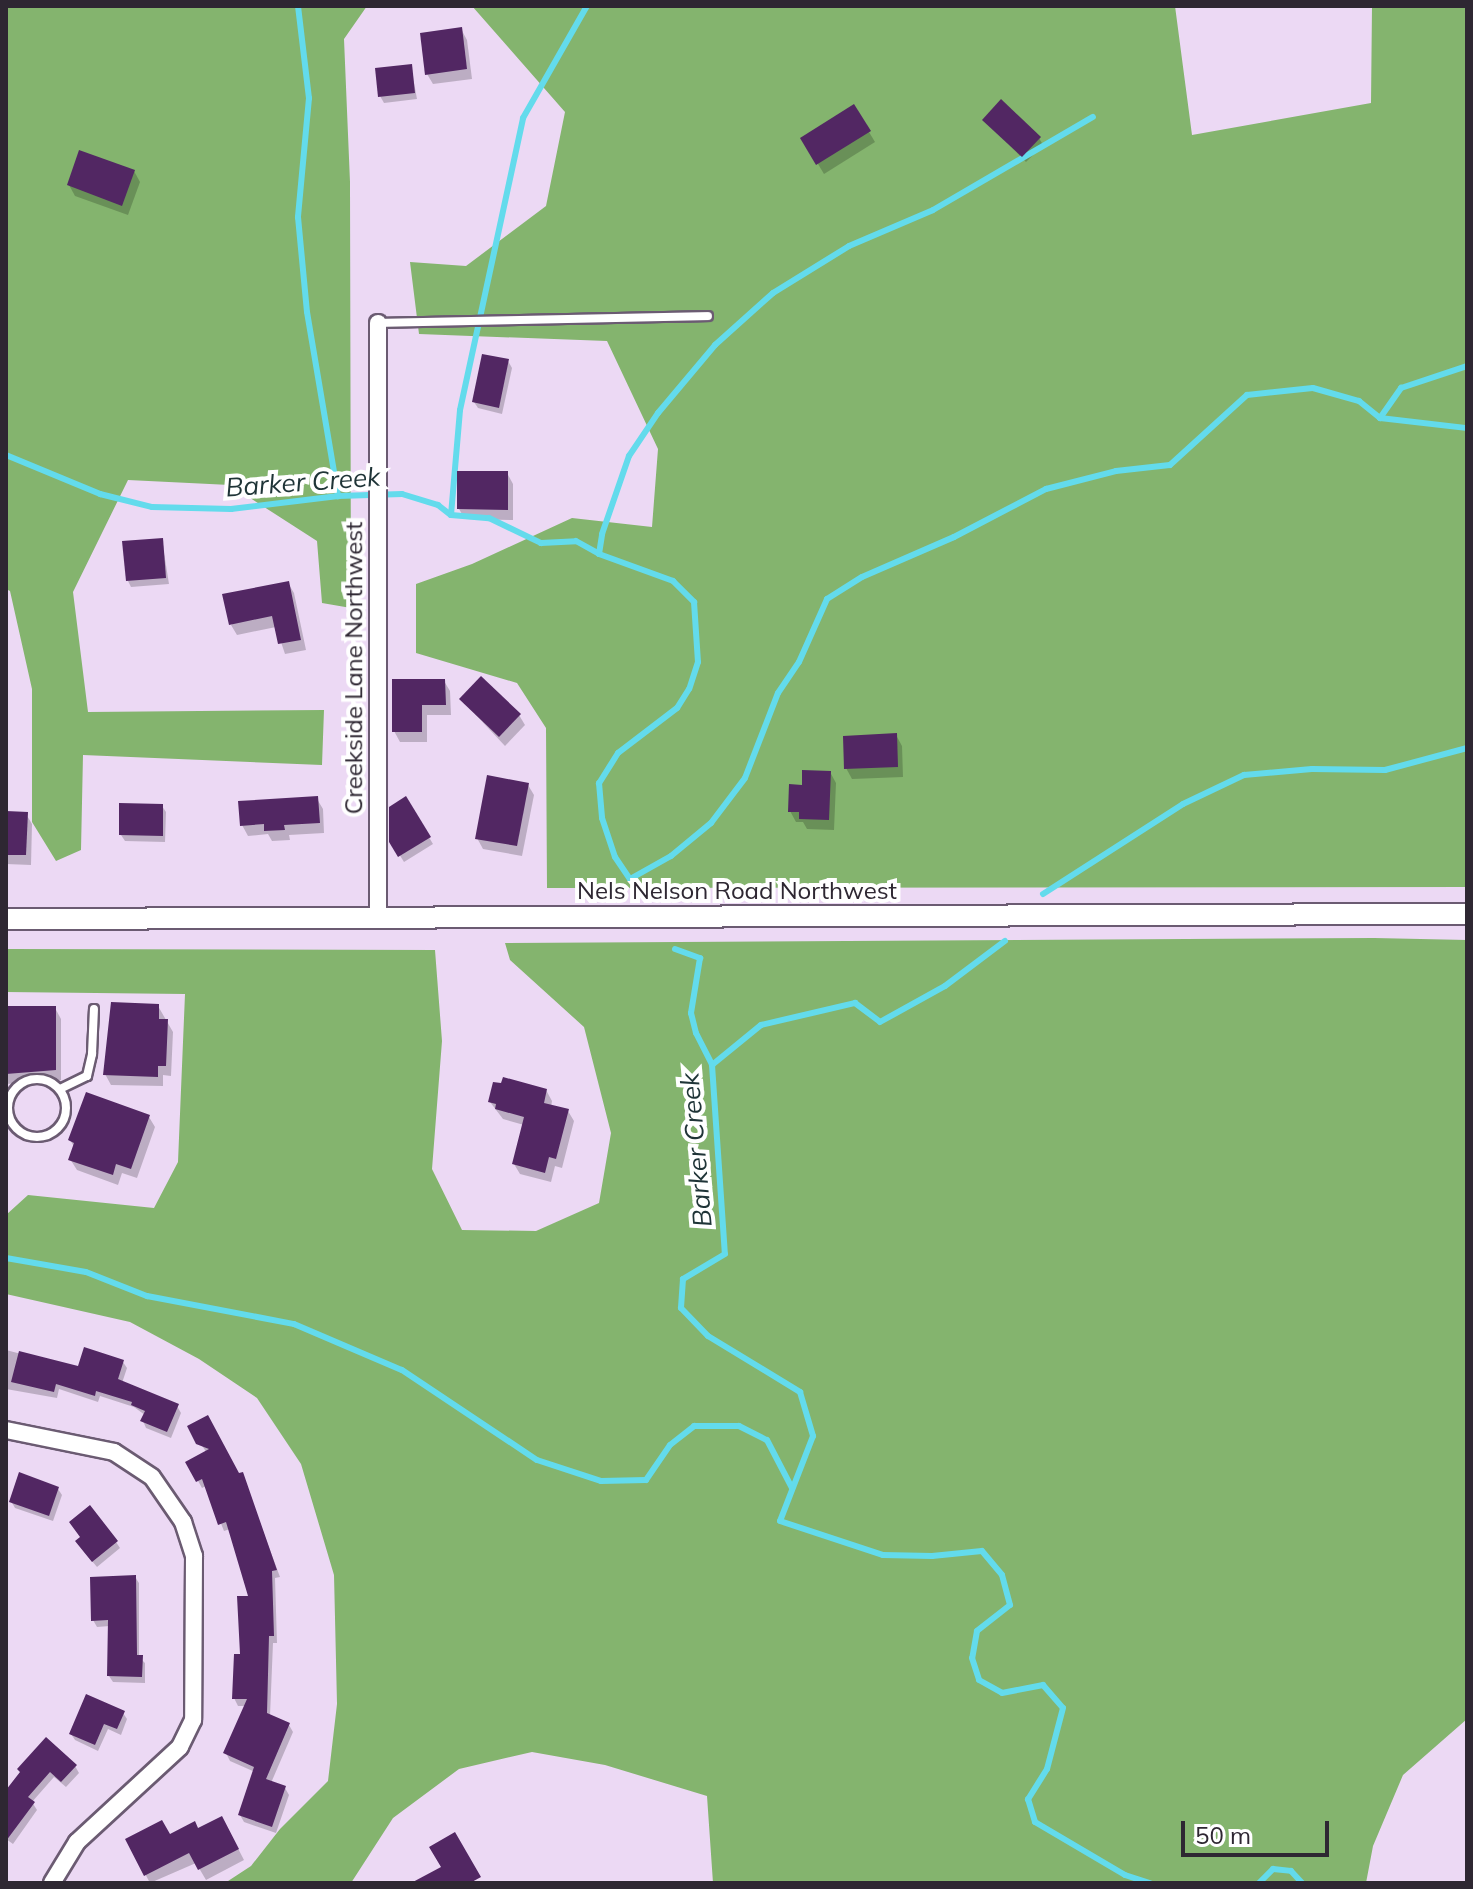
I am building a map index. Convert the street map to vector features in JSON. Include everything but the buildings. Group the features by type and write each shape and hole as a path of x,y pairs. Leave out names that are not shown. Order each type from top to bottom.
{"street":[{"name":"Creekside Lane Northwest","path":"378,323 378,918"},
{"name":"Nels Nelson Road Northwest","path":"6,919 1467,914"},
{"path":"6,1430 114,1452 152,1477 183,1522 194,1556 193,1720 180,1747 77,1842 52,1883"}],"lane":[{"path":"378,323 708,316"},
{"path":"60,1089 87,1076 92,1054 94,1009"},
{"path":"44,1079 60,1089 67,1107 66,1117 61,1126 45,1137 25,1135 11,1122 9,1092 26,1081 44,1079"}],"green space":[{"path":"6,6 367,6 344,39 350,182 351,608 322,603 317,541 230,485 128,480 73,592 88,712 324,710 322,765 83,755 81,850 56,861 32,822 32,689 10,591 6,589"},
{"path":"472,6 1175,6 1192,135 1371,103 1372,6 1467,6 1467,887 547,888 546,728 517,683 416,653 416,584 472,564 572,518 652,527 658,449 607,341 419,334 410,262 466,266 546,206 565,112"},
{"path":"1467,940 1467,1719 1403,1775 1373,1846 1366,1883 713,1883 707,1796 605,1765 532,1752 459,1769 393,1818 351,1883 225,1883 251,1866 280,1829 328,1781 337,1704 334,1575 301,1464 257,1398 199,1359 130,1322 6,1294 6,1215 28,1195 154,1208 178,1162 185,994 6,992 6,949 435,950 442,1041 432,1169 462,1230 536,1231 599,1203 611,1133 584,1027 510,960 505,943"}],"waterway":[{"path":"298,6 309,98 298,217 307,312 338,496"},
{"path":"451,515 460,410 523,118 587,6"},
{"path":"599,554 602,534 629,456 658,413 715,345 773,293 849,246 933,210 1093,117"},
{"path":"1380,418 1401,388 1467,366"},
{"path":"6,455 100,494 152,507 231,509 338,496 402,494 438,505 451,515 489,518 541,543 576,541 599,554 673,581 694,602 698,662 689,689 677,708 618,753 599,783 602,818 615,857 630,879 671,856 711,823 745,778 778,693 799,662 827,599 862,577 954,537 1046,489 1116,471 1170,465 1247,395 1313,388 1359,401 1380,418 1467,428"},
{"path":"1043,894 1183,804 1244,775 1312,769 1385,770 1467,748"},
{"path":"712,1065 761,1025 855,1003 880,1022 945,986 1005,941"},
{"name":"Barker Creek","path":"675,949 700,958 691,1013 696,1033 712,1065 725,1254 683,1279 681,1308 708,1336 800,1392 813,1436 780,1521 883,1555 932,1556 982,1551 1002,1575 1010,1605 977,1631 972,1658 979,1680 1002,1693 1043,1685 1063,1708 1047,1769 1028,1799 1035,1822 1125,1875 1150,1883"},
{"path":"6,1258 86,1272 147,1296 294,1324 402,1370 537,1460 601,1481 646,1480 670,1445 694,1426 739,1426 767,1440 792,1488"},
{"name":"Barker Creek","path":"1259,1883 1273,1869 1291,1871 1302,1883"}]}
